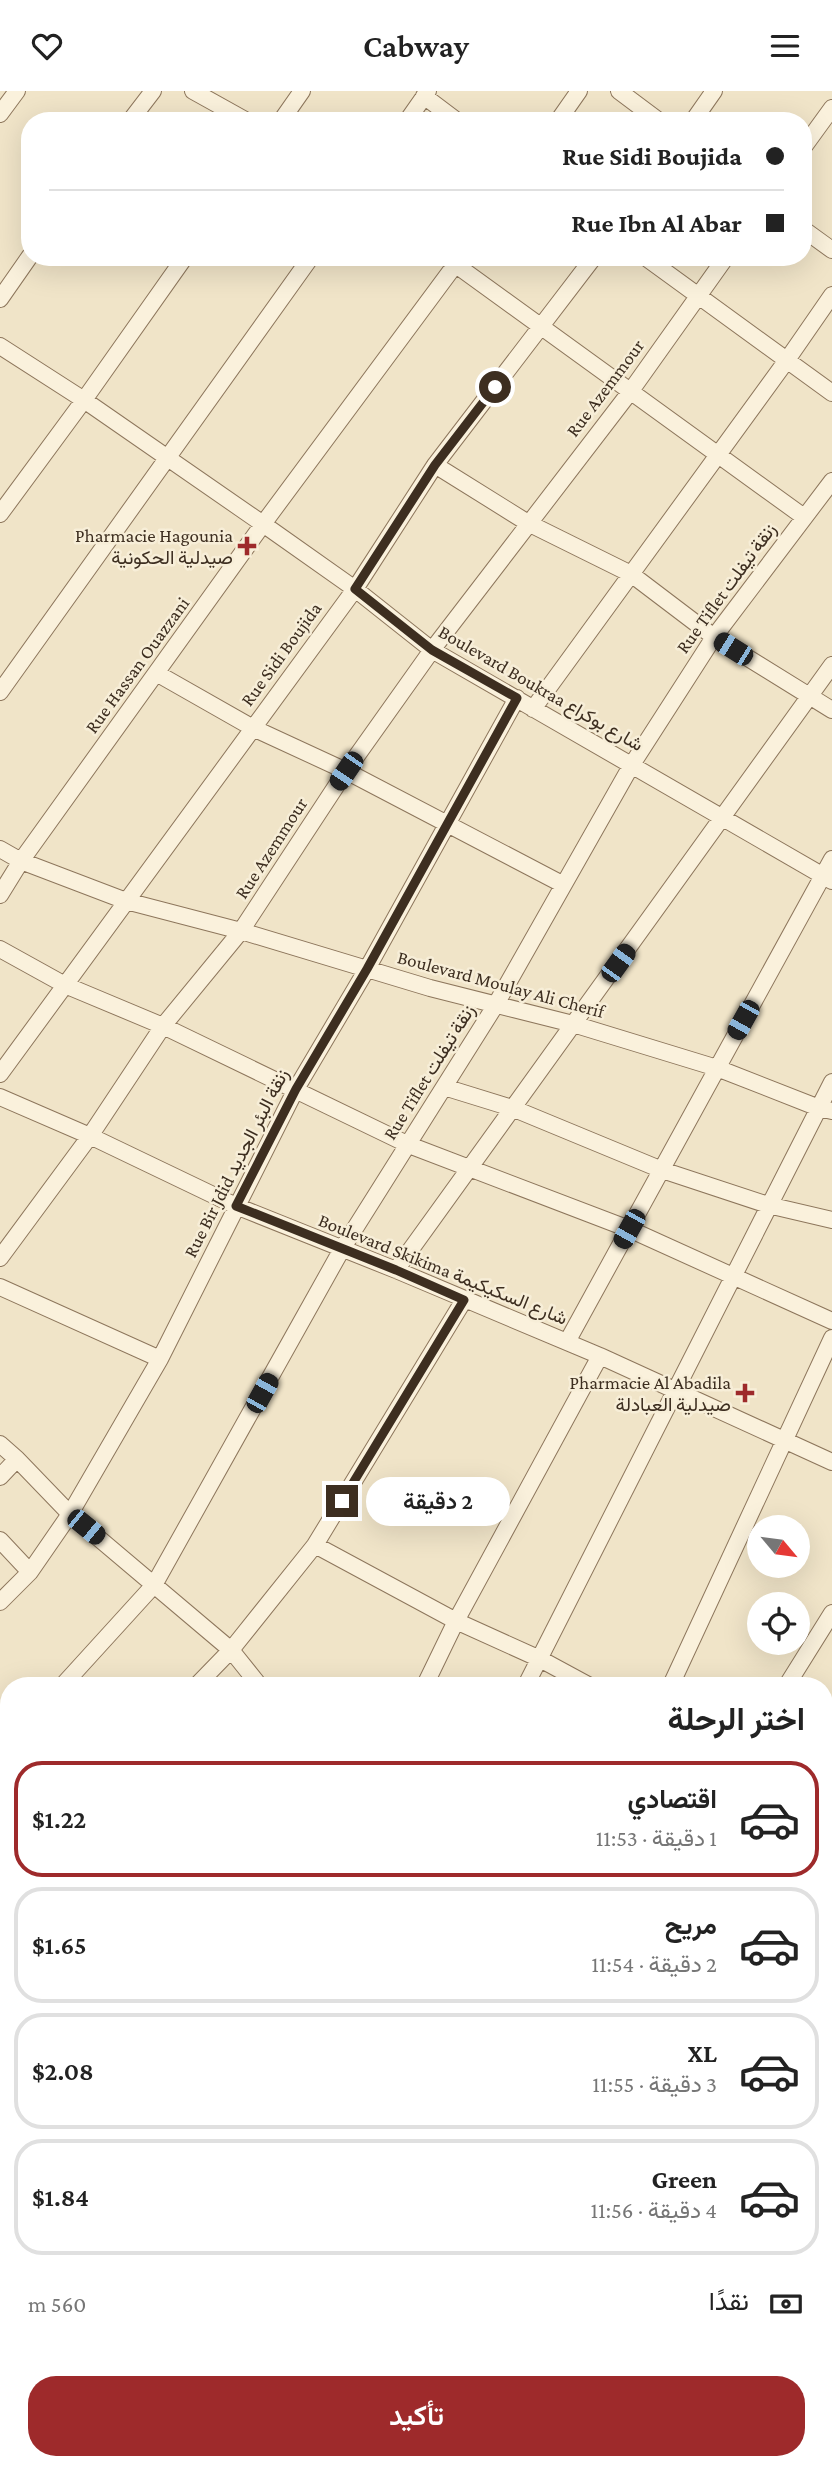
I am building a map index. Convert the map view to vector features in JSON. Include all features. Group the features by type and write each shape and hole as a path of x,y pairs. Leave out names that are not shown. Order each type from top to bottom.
{"street":[{"path":"0,114 16,91"},
{"path":"137,112 153,91"},
{"path":"194,91 231,112"},
{"path":"287,112 302,91"},
{"path":"564,112 579,91"},
{"path":"619,91 647,112"},
{"path":"699,112 714,91"},
{"path":"413,112 426,94 447,112"},
{"path":"812,136 832,108"},
{"path":"812,236 832,250"},
{"path":"0,299 23,266"},
{"path":"0,514 85,400 179,266"},
{"path":"0,692 305,266"},
{"name":"Rue Hassan Ouazzani","path":"0,895 21,861 450,266"},
{"path":"462,266 541,329 804,517"},
{"name":"Rue Sidi Boujida","path":"0,1074 355,589 435,465 587,266"},
{"path":"657,266 832,393"},
{"name":"Rue Azemmour","path":"0,1258 90,1136 163,1026 241,931 346,771 432,650 630,392 720,266"},
{"path":"533,709 832,295"},
{"name":"Boulevard Boukraa شارع بوكراع","path":"0,345 85,400 263,524 355,589 432,650 827,878"},
{"path":"435,465 528,523 631,574 714,638 832,710"},
{"name":"Rue Tiflet زنقة تيفلت","path":"70,1677 154,1585 342,1249 495,1006 631,766 714,638 832,481"},
{"path":"396,1270 832,665"},
{"path":"158,674 253,728 346,771 562,884"},
{"name":"Rue Bir Jdid زنقة البئر الجديد","path":"0,1602 30,1572 70,1514 160,1359 296,1089 367,969 517,698"},
{"name":"Boulevard Moulay Ali Cherif","path":"0,849 21,861 126,901 241,931 495,1006 573,1024 717,1068 825,1109"},
{"path":"567,1342 717,1068 827,878 832,859"},
{"path":"0,949 65,985 163,1026 409,1145 629,1229 832,1321"},
{"path":"530,1677 768,1205 825,1109 832,1082"},
{"path":"444,1087 512,1108 662,1170 768,1205 832,1220"},
{"name":"Boulevard Skikima شارع السكيكيمة","path":"0,1097 90,1136 236,1206 600,1356 832,1461"},
{"path":"0,1287 160,1359"},
{"path":"205,1677 231,1650 315,1545 464,1300"},
{"path":"675,1677 832,1338"},
{"path":"429,1677 456,1621 600,1356"},
{"path":"0,1444 70,1514 231,1650 252,1677"},
{"path":"0,1477 17,1459"},
{"path":"0,1540 30,1572"},
{"path":"315,1545 456,1621 573,1677"},
{"path":"792,1677 832,1613"}],"place":[{"name":"Pharmacie Hagounia صيدلية الحكونية","path":"247,546"},
{"name":"Pharmacie Al Abadila صيدلية العبادلة","path":"745,1393"}],"route":[{"path":"342,1501 464,1300 236,1206 296,1089 367,969 517,698 432,650 355,589 435,465 495,387"}]}
